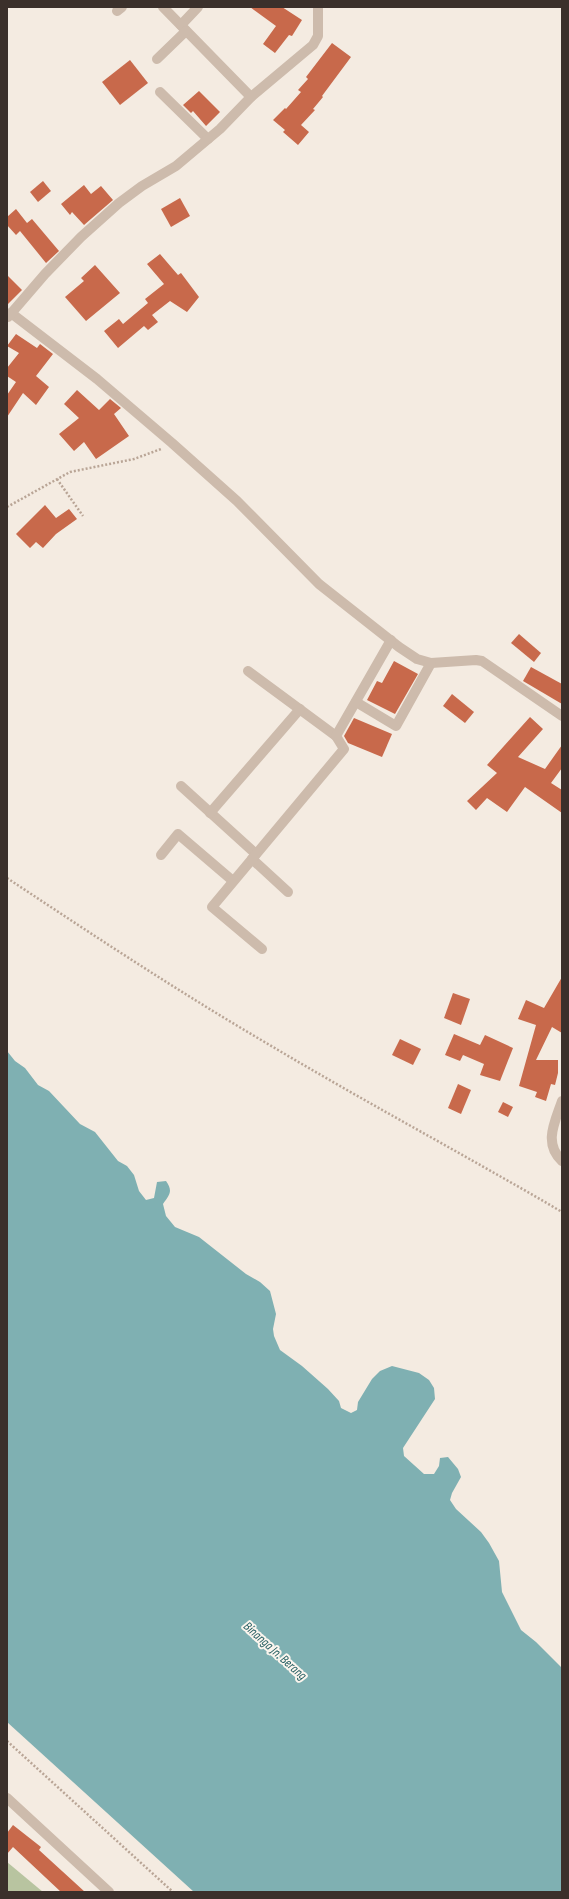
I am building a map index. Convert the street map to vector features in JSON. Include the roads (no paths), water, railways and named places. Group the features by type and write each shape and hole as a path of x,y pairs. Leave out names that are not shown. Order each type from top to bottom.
{"street":[{"path":"163,7 252,97"},
{"path":"157,59 183,28 198,7"},
{"path":"318,7 319,24 316,40 252,97 208,139 176,166 142,186 119,203 45,274 9,316 97,379 172,443 246,510 319,584 417,659 431,663 476,660 482,661 562,716"},
{"path":"160,92 208,139"},
{"path":"336,736 391,640"},
{"path":"356,702 396,726 431,663"},
{"path":"248,671 336,736 344,749 212,907 262,949"},
{"path":"210,813 300,709"},
{"path":"181,786 210,813 288,892"},
{"path":"161,855 178,834 233,881"},
{"path":"562,1101 551,1141 552,1149 562,1161"},
{"path":"7,1798 109,1892"}],"water":[{"name":"Binanga Jn. Berang","path":"7,1051 15,1061 25,1068 38,1085 49,1091 80,1124 95,1132 118,1161 127,1166 134,1175 139,1191 146,1200 154,1198 157,1182 166,1181 170,1192 163,1204 166,1216 175,1227 199,1237 270,1291 276,1314 273,1329 274,1336 280,1350 302,1366 328,1389 339,1401 341,1408 351,1413 357,1410 358,1402 372,1379 380,1371 392,1366 419,1373 429,1380 434,1388 435,1399 403,1448 404,1456 424,1474 434,1474 439,1466 440,1458 448,1457 458,1469 461,1477 452,1493 450,1500 456,1509 481,1532 499,1561 502,1592 521,1630 536,1642 562,1668 562,1892 194,1892 7,1722"}]}
